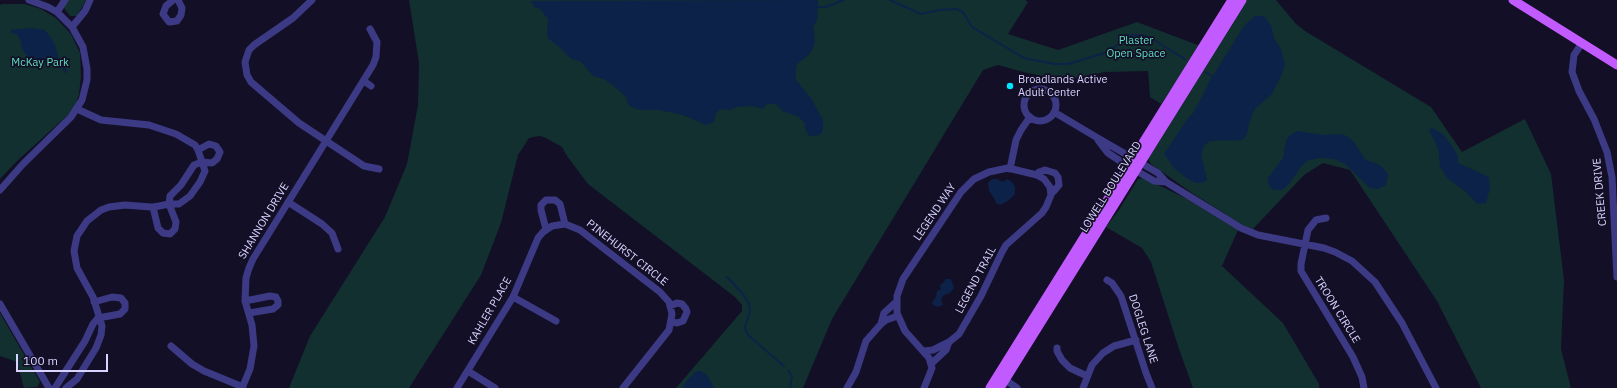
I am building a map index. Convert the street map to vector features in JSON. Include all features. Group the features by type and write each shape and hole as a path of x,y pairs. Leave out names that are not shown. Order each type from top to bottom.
{"main road":[{"name":"LOWELL BOULEVARD","path":"1135,164 1232,0"},
{"name":"LOWELL BOULEVARD","path":"998,384 1135,164 1242,0"},
{"path":"1513,0 1617,65"}],"street":[{"path":"0,190 23,164 64,124 77,109 85,90 87,69 83,47 72,27 57,12 29,0"},
{"path":"57,12 65,0"},
{"path":"72,27 85,11 90,0"},
{"path":"173,0 166,6 163,14 169,22 177,21 181,16 182,8 178,0"},
{"path":"312,0 293,18 254,45 246,56 242,70 251,82 291,117 364,166 379,169"},
{"name":"SHANNON DRIVE","path":"243,387 250,369 254,346 252,325 245,300 245,284 249,268 288,202 374,65 377,42 370,29"},
{"name":"CREEK DRIVE","path":"1582,43 1574,55 1572,72 1579,92 1597,126 1607,152 1612,177 1617,277"},
{"path":"364,81 371,86"},
{"path":"1036,90 1045,90 1054,96 1056,101 1054,112 1048,118 1044,120 1030,117 1027,113 1025,104 1028,95 1036,90"},
{"path":"66,388 77,378 96,348 101,335 102,326 89,289 80,275 75,260 75,244 81,228 94,215 109,207 125,205 142,208 179,204 190,196 200,182 205,171 198,150 190,141 162,128 133,122 101,120 77,109"},
{"path":"1054,112 1135,164 1154,181 1166,182 1241,228 1258,235 1324,248 1343,256 1361,268 1369,276 1402,323 1436,388"},
{"path":"1010,169 1016,140 1030,117"},
{"path":"153,207 158,228 163,233 170,234 175,229 176,222 169,204 170,196 181,185 194,165 202,162 212,163 217,159 220,152 216,146 209,144 198,150"},
{"name":"LEGEND TRAIL","path":"924,351 933,350 950,342 959,334 981,296 1002,252 1014,238 1042,213 1050,200 1051,193 1054,192 1059,186 1058,177 1053,171 1045,170 1039,172 1037,175 1010,169"},
{"name":"LEGEND WAY","path":"924,351 905,331 898,316 896,301 899,288 910,267 968,184 978,176 989,172 1010,169"},
{"path":"1037,175 1044,179 1048,184 1051,193"},
{"path":"552,199 558,202 565,224 552,226 546,229 541,205 546,200 552,199"},
{"path":"288,202 322,224 332,233 338,248"},
{"name":"TROON CIRCLE","path":"1326,218 1316,220 1311,225 1304,244 1300,264 1300,276 1353,357 1362,377 1364,388"},
{"name":"PINEHURST CIRCLE","path":"565,224 580,230 660,292 666,298 670,306"},
{"name":"KAHLER PLACE","path":"457,388 513,297 538,238 546,229"},
{"name":"DOGLEG LANE","path":"1108,280 1112,283 1121,296 1152,388"},
{"path":"245,300 270,296 276,297 278,301 278,305 273,309 249,313"},
{"path":"55,388 98,318 120,314 125,309 126,303 121,298 112,297 94,302"},
{"path":"513,297 556,321"},
{"name":"LEGEND WAY","path":"881,324 884,313 896,301"},
{"path":"622,388 665,338 672,322 670,306 677,303 682,304 687,312 687,316 683,322 672,322"},
{"path":"0,304 49,388"},
{"name":"LEGEND WAY","path":"847,388 856,372 866,341 886,320 898,316"},
{"path":"1083,388 1092,365 1103,352 1114,346 1136,340"},
{"name":"LEGEND TRAIL","path":"931,364 946,350 950,342"},
{"path":"171,346 192,364 243,387"},
{"path":"1057,348 1062,360 1070,368 1087,376"},
{"path":"924,351 931,364 930,376 924,388"},
{"path":"468,371 495,388"},
{"path":"998,384 1017,388"}],"green space":[{"path":"68,0 86,0 77,16 70,16 64,8"},
{"name":"Plaster Open Space","path":"409,0 1025,0 1028,2 1008,34 1058,50 1137,22 1200,46 1161,104 1150,97 1148,71 1105,72 1065,80 1027,73 998,65 983,70 832,319 803,388 676,388 742,311 742,305 735,297 588,184 562,147 544,137 539,136 529,138 518,155 501,223 481,275 409,388 289,388 310,336 385,217 407,164 418,105 419,63"},
{"path":"1246,0 1276,0 1296,24 1305,31 1431,107 1462,152 1525,119 1551,174 1564,280 1561,349 1571,388 1481,388 1437,301 1350,170 1323,163 1304,175 1253,229 1241,224 1192,193 1151,164 1148,159"},
{"name":"McKay Park","path":"25,4 41,9 56,18 71,34 80,53 81,76 79,94 76,104 70,113 17,161 0,179 0,5"},
{"path":"1144,178 1187,199 1238,230 1222,266 1283,323 1319,384 1319,388 1193,388 1151,262 1142,248 1106,227 1119,210 1138,179"},
{"path":"0,313 40,382 37,387 24,388 17,362 0,356"}],"water":[{"path":"818,0 817,20 813,28 815,37 814,46 809,55 797,64 796,68 796,80 811,98 823,120 823,130 820,135 812,136 808,135 805,129 805,124 799,117 782,111 775,104 767,104 763,109 752,106 737,107 729,110 721,109 716,113 714,122 706,125 683,115 659,110 640,110 631,107 627,103 627,98 615,87 604,79 593,76 580,61 571,59 549,39 547,35 548,19 540,9 534,7 531,1"},
{"path":"1255,16 1264,16 1271,25 1274,38 1281,49 1285,64 1282,74 1272,94 1255,109 1250,120 1247,134 1243,140 1210,141 1204,146 1201,154 1207,180 1202,183 1196,183 1175,169 1164,154 1193,113 1209,82 1242,29"},
{"path":"32,28 45,30 55,44 59,60 68,72 65,73 57,62 32,62 22,49 21,42 17,34 11,33 11,30"},
{"path":"1432,128 1443,134 1452,146 1458,156 1458,163 1489,177 1490,188 1486,203 1477,204 1466,192 1447,178 1440,166 1438,148 1429,130"},
{"path":"1297,131 1324,135 1341,134 1347,136 1353,141 1366,160 1378,164 1388,174 1386,185 1378,189 1370,188 1345,164 1334,159 1320,158 1309,160 1302,165 1289,184 1282,190 1273,190 1268,184 1268,178 1283,158 1286,140 1290,135"},
{"path":"992,179 997,179 1003,182 1007,179 1012,182 1015,187 1015,194 1008,201 1000,205 996,203 989,191 988,183"},
{"path":"946,279 951,279 954,288 950,293 944,295 941,299 943,305 937,307 933,305 932,302 936,297 937,291 941,289 940,285"},
{"path":"697,371 701,371 708,376 714,388 682,388 688,379"}],"waterway":[{"path":"817,7 826,7 843,0"},
{"path":"890,0 921,14 940,10 956,9 963,12 972,27 1024,58 1054,64 1068,64 1108,52 1126,38 1133,35 1141,35 1149,37 1185,59"},
{"path":"1205,72 1212,76"},
{"path":"727,277 743,294 749,304 750,311 745,327 749,336 784,366"},
{"path":"788,370 792,376 790,388"}],"place":[{"name":"Broadlands Active Adult Center","path":"1010,86"}]}
